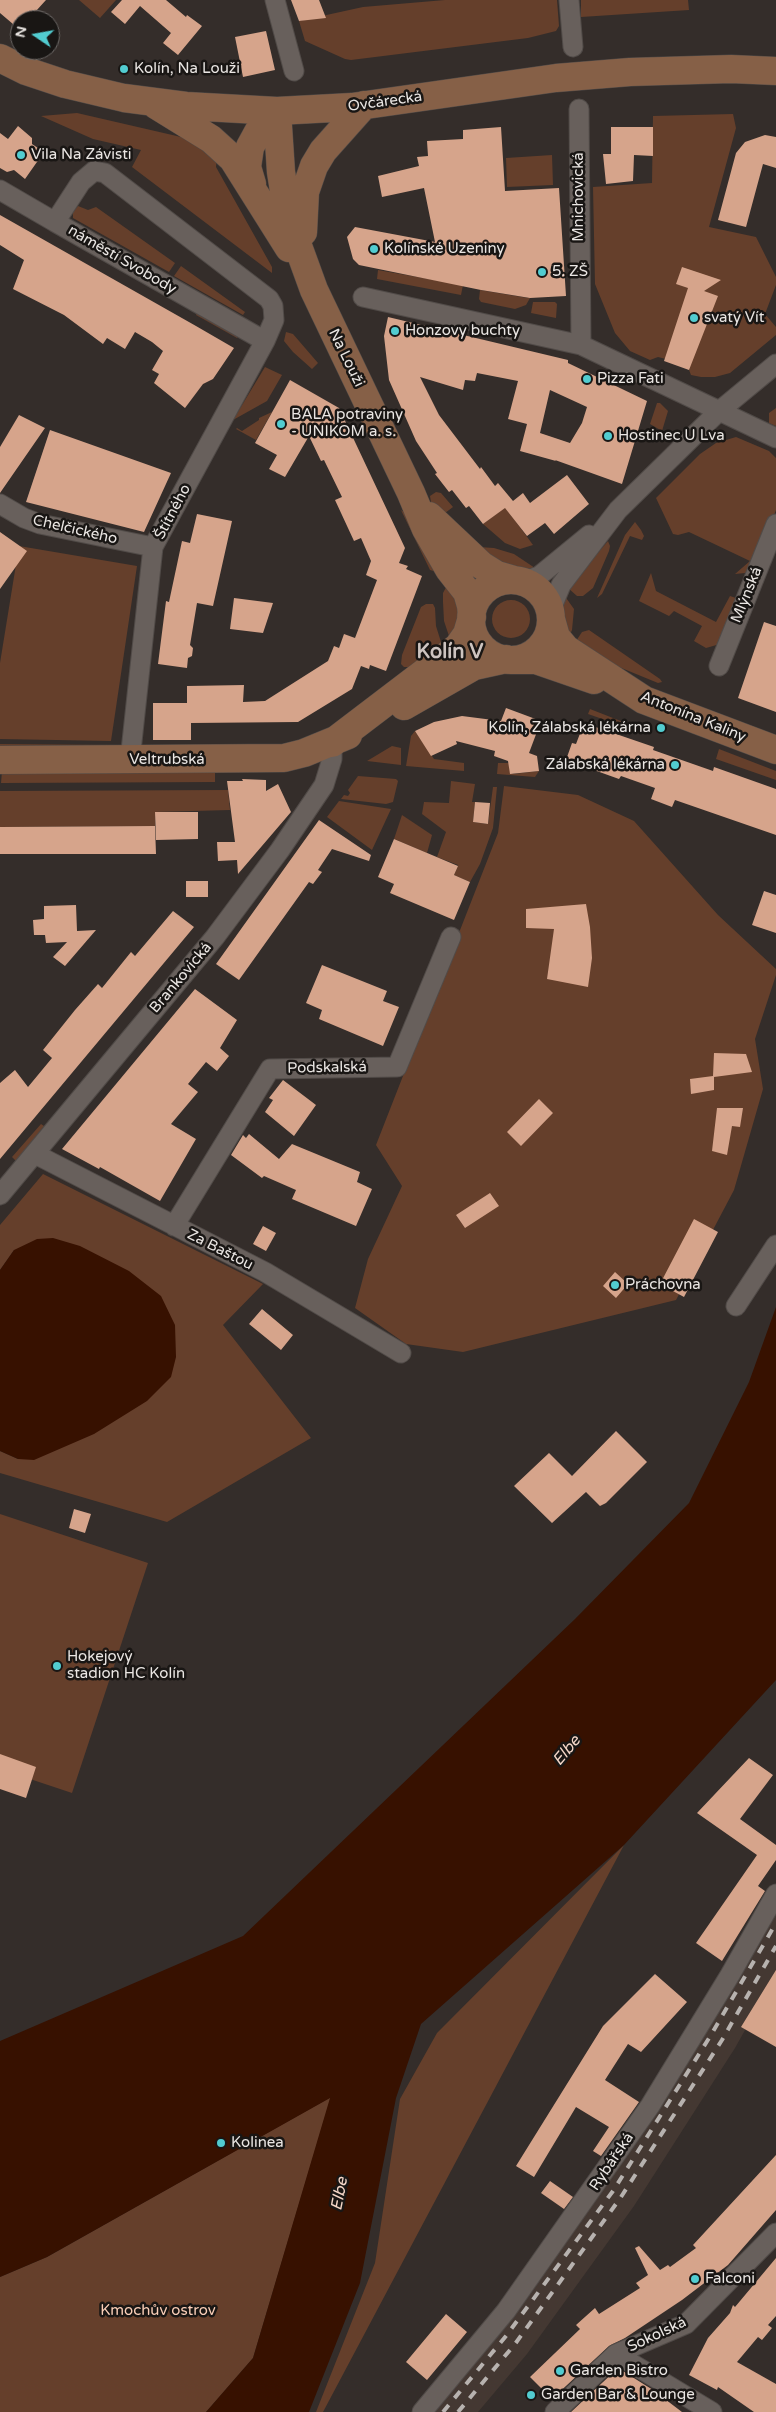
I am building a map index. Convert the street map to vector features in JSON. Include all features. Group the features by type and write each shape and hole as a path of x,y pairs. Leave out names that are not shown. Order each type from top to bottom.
{"street":[{"path":"275,0 294,71"},
{"path":"570,0 573,46"},
{"name":"Ovčárecká","path":"0,58 26,71 73,87 150,102 277,111 364,105 565,77 672,70 776,71"},
{"path":"150,102 223,148 237,164 314,290"},
{"path":"314,290 302,227 304,192 314,166 323,150 364,105"},
{"name":"Mnichovická","path":"579,109 580,345"},
{"path":"255,192 247,167 250,147 262,125 277,111"},
{"name":"Na Louži","path":"277,111 281,172 285,197 298,246 314,290 411,493 430,538 467,592 472,617"},
{"name":"náměstí Svobody","path":"94,171 105,174 269,299 273,306 274,320 265,341 55,222 88,174 94,171"},
{"path":"0,190 55,222"},
{"path":"363,297 580,345 776,438"},
{"name":"Štítného","path":"130,760 153,547 265,341"},
{"path":"332,743 453,652 467,634 476,602 484,592 494,584 514,580 528,580 546,572 618,510 718,412 776,364"},
{"path":"411,493 437,525 488,570 527,583 540,593 547,603 551,618"},
{"name":"Chelčického","path":"0,504 24,518 40,524 153,547"},
{"path":"332,743 438,688 474,666 530,655 542,645 548,634 552,606 561,585 618,510"},
{"name":"Mlýnská","path":"719,666 776,524"},
{"path":"472,617 474,634 482,647 493,655 509,659 527,659 544,662 644,700"},
{"name":"Antonína Kaliny","path":"551,618 556,637 566,649 644,700 776,750"},
{"name":"Veltrubská","path":"0,760 284,758 304,754 332,743"},
{"name":"Brankovická","path":"3,1184 35,1154 215,937 280,850 324,785 332,759 332,743"},
{"name":"Podskalská","path":"174,1226 270,1069 398,1067 452,938"},
{"name":"Za Baštou","path":"35,1154 274,1277 401,1353"},
{"path":"736,1306 776,1245"},
{"name":"Rybářská","path":"422,2412 506,2311 640,2121 730,1975 776,1894"},
{"name":"Sokolská","path":"555,2412 616,2354 686,2324 776,2233"},
{"path":"616,2354 712,2412"}],"shaded area":[{"path":"776,1898 776,1975 735,2048 634,2206 527,2354 478,2412 420,2412 547,2253"}],"green space":[{"path":"79,0 116,0 100,18"},
{"path":"445,0 557,0 559,26 556,31 528,38 351,60 305,41 299,21 363,7"},
{"path":"581,0 688,0 689,10 581,17"},
{"path":"77,113 181,137 217,155 216,167 272,267 272,273 132,167 141,150 93,139 41,116"},
{"path":"733,114 736,128 709,227 756,237 776,277 776,285 765,314 776,327 776,335 730,373 715,377 701,377 691,375 690,365 658,357 650,360 630,351 615,333 595,284 593,187 652,183 653,116"},
{"path":"552,155 553,185 507,187 506,158"},
{"path":"78,206 88,210 96,207 175,263 169,272 73,218 73,212"},
{"path":"181,266 245,312 243,315 174,276"},
{"path":"378,270 463,285 461,295 377,279"},
{"path":"480,290 528,298 530,296 530,298 526,305 515,309 481,302 479,299"},
{"path":"533,302 555,302 557,304 556,318 531,313"},
{"path":"197,312 238,336 237,338 196,315"},
{"path":"286,332 293,334 318,363 312,369 284,341"},
{"path":"265,367 282,375 267,401 233,420"},
{"path":"657,403 660,403 668,411 662,431 650,424"},
{"path":"776,408 776,426 769,423 769,413"},
{"path":"272,412 256,440 236,429 242,431 259,420 259,418"},
{"path":"736,437 769,451 776,458 776,510 753,569 745,573 735,574 750,561 689,532 678,535 673,534 656,498 700,454 716,443"},
{"path":"436,492 441,493 453,507 441,516 431,502 430,496"},
{"path":"505,507 533,545 520,549 505,543 483,524"},
{"path":"401,510 409,516 437,572 430,570"},
{"path":"635,522 644,536 642,540 630,536 602,594 597,598 625,535"},
{"path":"608,541 609,551 593,588 583,596 577,596 568,588"},
{"path":"19,546 137,566 111,741 0,739 0,663"},
{"path":"479,547 494,548 514,554 535,568 516,572"},
{"path":"651,573 656,591 716,622 730,596 736,598 736,607 720,644 706,648 694,641 702,626 674,611 669,616 639,601"},
{"path":"450,580 463,616 449,636 444,621 443,593"},
{"path":"564,595 574,609 572,630 568,639 561,611"},
{"path":"511,600 525,605 530,619 525,633 511,638 497,633 492,619 497,605"},
{"path":"426,604 433,604 435,608 436,626 441,642 409,667 404,667 401,664 402,655 421,607"},
{"path":"589,630 662,682 658,683 619,667 604,664 574,644 582,632"},
{"path":"590,709 636,727 637,731 588,714"},
{"path":"415,731 434,759 464,763 464,771 406,766 411,736"},
{"path":"0,744 120,745 120,749 0,749"},
{"path":"392,746 401,748 401,765 367,761"},
{"path":"719,749 776,771 776,780 716,759"},
{"path":"498,763 509,763 510,772 513,774 539,771 535,777 497,774"},
{"path":"2,771 215,771 215,782 1,783"},
{"path":"358,776 396,779 398,781 393,802 386,804 341,799 344,795 348,796 350,793 348,790"},
{"path":"451,781 475,784 472,802 475,802 473,822 488,824 493,787 497,787 493,828 480,864 470,882 454,875 458,865 437,857 446,832 422,814 424,802 449,803"},
{"path":"504,786 578,795 634,821 718,915 776,969 776,975 755,1039 763,1089 734,1190 676,1300 463,1352 406,1344 355,1308 368,1259 402,1186 376,1145 498,833"},
{"path":"228,790 230,810 155,812 155,826 0,827 0,791"},
{"path":"339,801 391,809 372,850 327,817"},
{"path":"402,815 432,835 427,853 394,839"},
{"path":"41,1124 44,1126 16,1161 12,1157"},
{"path":"43,1174 263,1284 223,1325 311,1438 167,1522 0,1473 0,1451 18,1459 14,1250 0,1270 0,1225"},
{"name":"Hokejový stadion HC Kolín","path":"0,1514 148,1563 72,1793 0,1769"},
{"path":"624,1845 323,2412 316,2412 375,2263 400,2099 437,2033"},
{"name":"Kmochův ostrov","path":"331,2097 253,2358 206,2412 0,2412 0,2277 47,2257"}],"water":[{"path":"53,1238 80,1246 129,1271 161,1296 175,1325 176,1357 171,1377 147,1401 94,1434 34,1460 18,1459 0,1451 0,1270 14,1250 37,1239"},
{"name":"Elbe","path":"776,1307 776,1680 624,1845 421,2024 396,2098 360,2283 309,2412 206,2412 253,2358 330,2098 47,2257 0,2277 0,2041 243,1936 575,1619 689,1503 749,1382"}],"building":[{"path":"0,0 46,0 37,10 10,10 10,22 0,13"},
{"path":"122,0 166,0 186,17 187,15 202,26 178,55 163,43 171,33 140,6 125,24 111,12"},
{"path":"291,0 319,0 326,18 299,21"},
{"path":"266,31 275,70 243,77 235,37"},
{"name":"Vila Na Závisti","path":"18,126 32,138 32,144 44,152 25,179 14,170 7,172 0,168 0,133 8,139"},
{"path":"501,127 505,191 559,188 566,296 530,298 481,290 359,265 353,259 347,237 355,227 435,242 424,188 382,197 378,176 419,166 417,157 428,156 427,141 463,139 463,130"},
{"path":"611,127 653,127 653,156 634,155 633,181 606,184 603,154 611,154"},
{"path":"765,135 776,137 776,168 763,164 746,227 718,220 736,153 745,142"},
{"path":"0,215 234,348 213,379 203,384 185,408 154,383 159,374 152,370 163,351 152,342 135,332 125,349 107,338 103,344 64,315 13,289 24,260 0,245"},
{"name":"svatý Vít","path":"682,267 721,280 704,291 718,296 689,370 664,361 688,288 676,284"},
{"path":"388,317 568,360 568,363 647,401 622,484 555,460 520,451 527,424 508,419 518,381 477,373 475,381 465,380 463,390 420,377 439,415 480,469 481,467 495,486 498,483 513,501 523,493 530,503 567,475 589,504 554,534 545,523 527,536 505,508 483,524 469,506 466,508 452,490 449,492 435,474 437,473 416,441 389,380 384,336","holes":["550,390 587,407 582,423 570,443 540,433"]},
{"path":"290,380 339,408 405,548 399,563 408,566 406,569 422,576 386,671 370,665 369,669 361,666 352,689 298,722 191,723 191,740 153,740 153,703 187,703 187,686 244,685 243,702 265,701 328,661 334,646 339,648 344,634 355,638 377,580 366,575 371,561 361,538 354,541 335,500 342,497 324,460 321,461 309,436 285,477 269,469 277,455 255,443"},
{"path":"19,415 45,428 0,493 0,447"},
{"path":"50,430 171,473 144,532 26,502"},
{"path":"197,514 232,521 213,606 197,603 190,645 193,648 192,656 188,658 187,668 158,664 166,601 169,602 182,541 190,543"},
{"path":"0,532 27,551 0,589"},
{"path":"234,598 273,603 263,633 230,629"},
{"path":"764,622 776,626 776,712 738,698"},
{"path":"506,708 541,721 529,753 537,756 539,771 510,774 508,761 494,756 495,751 456,741 457,744 431,756 415,731 434,722 462,716 501,721"},
{"path":"584,723 654,747 653,750 713,771 714,767 776,789 776,835 675,800 672,807 651,799 655,788 621,776 619,779 566,760 572,743 576,744"},
{"path":"242,779 266,780 266,791 278,784 291,812 238,874 237,860 218,861 217,842 235,842 227,781 243,781"},
{"path":"475,802 490,803 488,824 473,822"},
{"path":"155,812 198,812 198,839 156,840"},
{"path":"319,820 371,855 369,861 332,849 318,870 322,872 313,884 309,882 239,980 216,964"},
{"path":"155,826 156,854 0,854 0,827"},
{"path":"394,839 458,866 454,875 470,882 454,920 390,893 394,884 378,877"},
{"path":"186,881 208,881 208,897 186,897"},
{"path":"764,891 776,895 776,933 752,925"},
{"path":"586,904 592,958 588,987 547,979 554,929 526,928 526,909"},
{"path":"76,905 77,931 96,930 65,966 53,957 67,942 46,943 45,935 34,935 33,920 44,919 44,906"},
{"path":"173,911 194,927 0,1159 0,1083 15,1070 28,1087 52,1058 43,1050 75,1010 98,984 102,988 131,952 135,956"},
{"path":"322,965 387,991 383,1001 399,1007 383,1046 319,1019 322,1010 306,1003"},
{"path":"195,989 237,1020 220,1048 229,1056 217,1071 206,1062 188,1084 198,1092 171,1124 196,1139 160,1201 100,1167 99,1169 62,1149"},
{"path":"714,1053 746,1054 752,1072 714,1077 714,1090 691,1094 690,1079 713,1076"},
{"path":"283,1080 316,1105 294,1136 265,1112 273,1100 269,1098"},
{"path":"539,1099 553,1113 521,1146 507,1132"},
{"path":"717,1108 743,1108 740,1127 732,1126 727,1155 712,1151"},
{"path":"249,1134 279,1159 292,1144 360,1172 357,1182 372,1189 356,1226 292,1199 296,1190 264,1176 262,1178 231,1155 243,1135 246,1138"},
{"path":"490,1193 499,1206 465,1228 456,1215"},
{"path":"694,1219 718,1232 684,1297 660,1284"},
{"path":"263,1226 276,1233 266,1251 253,1244"},
{"name":"Práchovna","path":"615,1272 628,1284 616,1298 603,1286"},
{"path":"262,1309 293,1335 281,1350 249,1324"},
{"path":"616,1431 647,1462 606,1503 600,1506 586,1492 552,1523 514,1486 549,1453 572,1476"},
{"path":"74,1509 91,1514 85,1533 69,1528"},
{"path":"0,1754 36,1767 26,1798 0,1789"},
{"path":"749,1758 773,1775 740,1819 776,1845 776,1860 758,1886 765,1891 722,1961 696,1943 757,1855 697,1813"},
{"path":"776,1970 776,2047 741,2027"},
{"path":"655,1974 687,2002 641,2052 628,2044 605,2080 639,2102 601,2156 593,2151 609,2127 576,2107 534,2177 516,2166 603,2026"},
{"path":"776,2155 776,2210 728,2265 682,2300 625,2338 609,2346 552,2399 530,2377 580,2329 576,2325 595,2308 599,2314 640,2288 636,2283 648,2275 635,2248 639,2246 660,2270 668,2265 670,2267 696,2248 693,2245"},
{"path":"550,2181 573,2197 564,2209 541,2193"},
{"path":"776,2258 776,2316 768,2325 772,2328 762,2340 758,2337 737,2362 776,2384 776,2412 754,2412 718,2387 717,2390 689,2375 708,2338 730,2313 733,2305 735,2307"},
{"path":"446,2314 467,2332 427,2380 406,2362"},
{"path":"618,2368 653,2390 682,2412 571,2412"}],"railway":[{"path":"443,2412 506,2336 613,2191 711,2035 776,1923"},
{"path":"458,2412 515,2344 621,2197 722,2040 776,1946"}],"place":[{"name":"Kolín, Na Louži","path":"124,69"},
{"name":"Vila Na Závisti","path":"21,155"},
{"name":"Kolínské Uzeniny","path":"374,249"},
{"name":"5. ZŠ","path":"542,272"},
{"name":"svatý Vít","path":"694,318"},
{"name":"Honzovy buchty","path":"395,331"},
{"name":"Pizza Fati","path":"587,379"},
{"name":"BALA potraviny - UNIKOM a. s.","path":"281,424"},
{"name":"Hostinec U Lva","path":"608,436"},
{"name":"Kolín, Zálabská lékárna","path":"661,728"},
{"name":"Zálabská lékárna","path":"675,765"},
{"name":"Práchovna","path":"615,1285"},
{"name":"Hokejový stadion HC Kolín","path":"57,1666"},
{"name":"Kolinea","path":"221,2143"},
{"name":"Falconi","path":"695,2279"},
{"name":"Garden Bistro","path":"560,2371"},
{"name":"Garden Bar & Lounge","path":"531,2395"}],"district":[{"name":"Kolín V","path":"450,653"}]}
